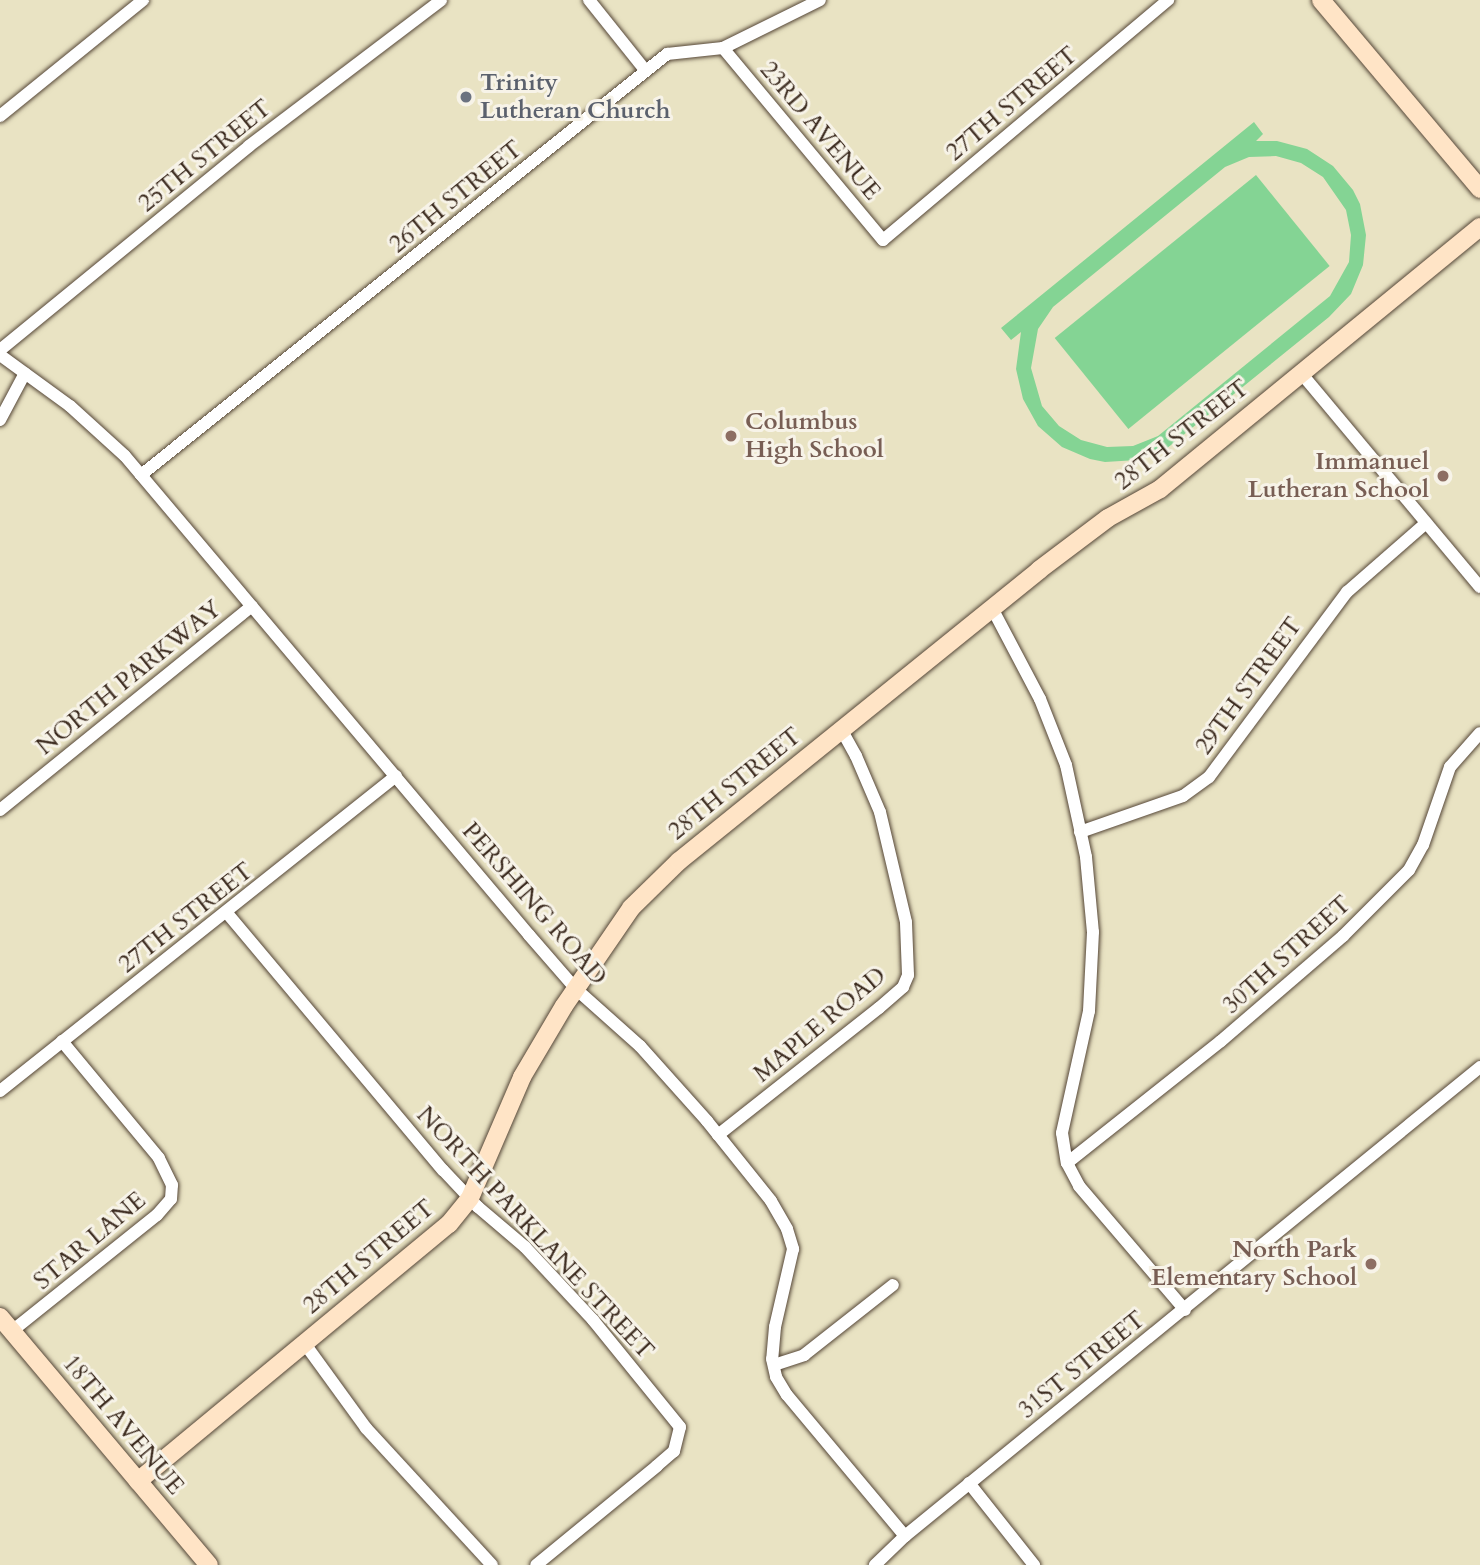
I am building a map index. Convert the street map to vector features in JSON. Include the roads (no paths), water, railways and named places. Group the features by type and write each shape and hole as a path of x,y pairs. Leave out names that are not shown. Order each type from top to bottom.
{"street":[{"path":"0,116 144,0"},
{"name":"25TH STREET","path":"0,352 249,146 441,0"},
{"path":"589,0 645,70"},
{"name":"26TH STREET","path":"141,475 667,54 723,48 820,0"},
{"name":"27TH STREET","path":"883,240 1168,0"},
{"path":"1321,0 1480,188"},
{"name":"23RD AVENUE","path":"723,48 883,240"},
{"name":"28TH STREET","path":"138,1481 449,1224 470,1198 522,1077 576,989 631,908 679,861 992,608 1108,518 1160,489 1480,227"},
{"name":"PERSHING ROAD","path":"0,352 70,406 125,456 576,989 640,1046 718,1135 771,1201 787,1229 793,1250 775,1327 776,1377 787,1395 905,1536"},
{"path":"0,420 24,373"},
{"path":"1301,373 1480,587"},
{"name":"29TH STREET","path":"1080,832 1183,796 1209,777 1347,592 1426,523"},
{"name":"NORTH PARKWAY","path":"0,810 252,606"},
{"path":"992,608 1040,699 1066,765 1086,857 1092,945 1089,1011 1062,1133 1067,1163 1079,1186 1185,1310"},
{"name":"MAPLE ROAD","path":"718,1135 879,1008 903,987 908,975 906,922 880,812 841,729"},
{"name":"30TH STREET","path":"1067,1163 1221,1041 1343,936 1409,870 1423,845 1450,767 1480,733"},
{"name":"27TH STREET","path":"0,1091 396,776"},
{"name":"NORTH PARKLANE STREET","path":"227,913 470,1198 525,1247 593,1320 680,1427 674,1451 536,1565"},
{"name":"STAR LANE","path":"12,1331 157,1215 171,1199 172,1185 159,1158 62,1041"},
{"name":"31ST STREET","path":"905,1536 1480,1067"},
{"path":"774,1365 804,1354 893,1285"},
{"name":"18TH AVENUE","path":"0,1317 209,1565"},
{"path":"305,1344 366,1428 492,1565"},
{"path":"969,1483 1034,1565"},
{"path":"875,1565 905,1536"}],"place":[{"name":"Trinity Lutheran Church","path":"466,97"},
{"name":"Columbus High School","path":"731,436"},
{"name":"Immanuel Lutheran School","path":"1443,476"},
{"name":"North Park Elementary School","path":"1371,1264"}]}
